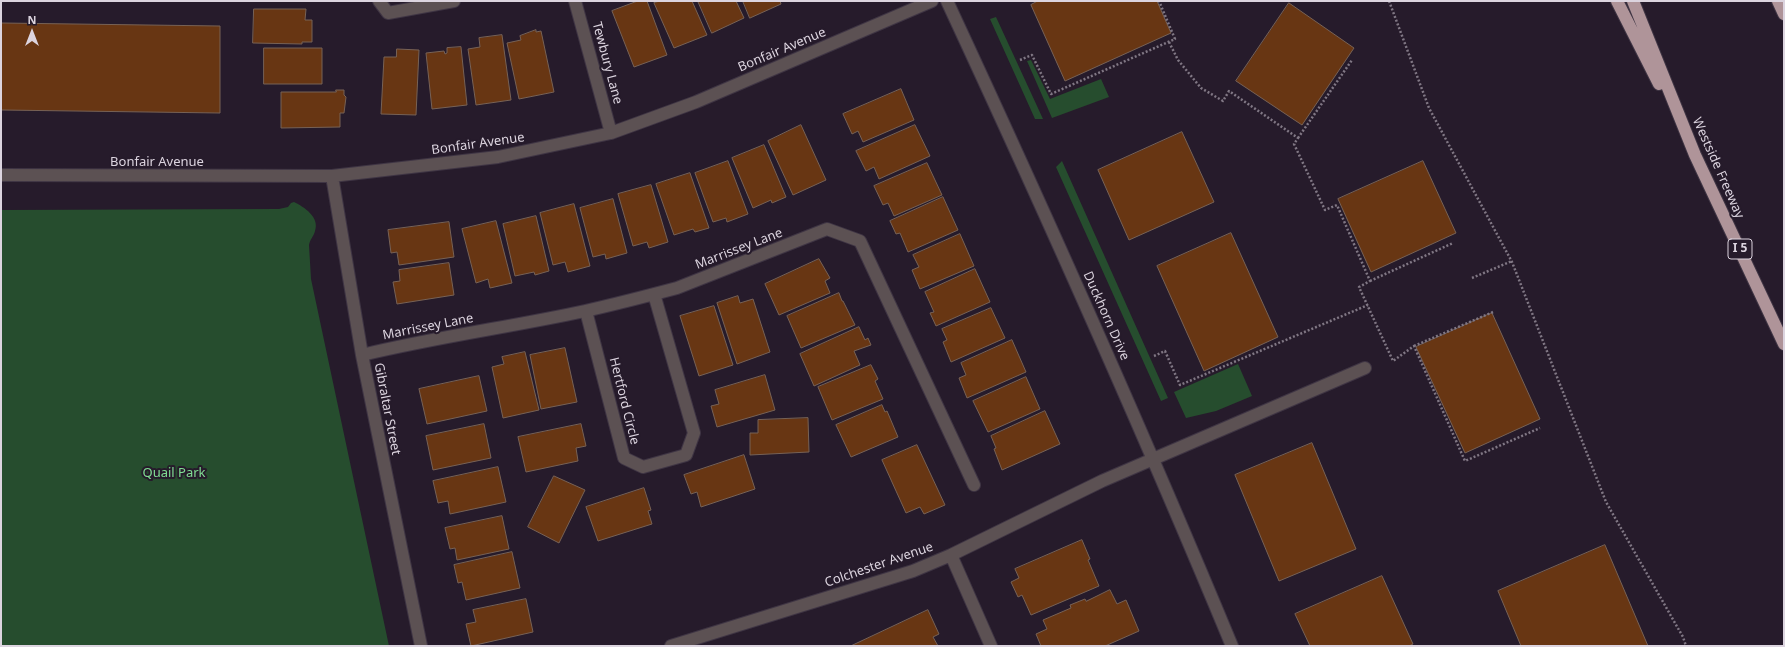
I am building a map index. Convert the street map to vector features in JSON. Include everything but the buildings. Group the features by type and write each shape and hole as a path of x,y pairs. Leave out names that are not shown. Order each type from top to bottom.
{"highway":[{"path":"1617,1 1695,155"},
{"name":"Westside Freeway","path":"1633,1 1695,155 1784,344"},
{"path":"1778,1 1784,14"}],"street":[{"path":"378,1 388,13 454,1"},
{"name":"Tewbury Lane","path":"575,1 612,133"},
{"name":"Bonfair Avenue","path":"1,175 332,176 498,157 612,133 696,102 932,1"},
{"name":"Duckhorn Drive","path":"947,1 1020,157 1153,458 1232,646"},
{"name":"Gibraltar Street","path":"332,176 362,355 421,646"},
{"name":"Marrissey Lane","path":"362,355 395,347 586,311 677,288 827,229 860,241 974,485"},
{"name":"Hertford Circle","path":"586,311 624,458 643,467 686,455 694,433 654,294"},
{"name":"Colchester Avenue","path":"671,646 913,571 951,555 1095,484 1153,458 1366,368"},
{"path":"951,555 991,646"}],"path":[{"path":"1020,60 1032,55 1051,94 1175,39 1159,1"},
{"path":"1389,1 1429,108 1512,261 1606,502 1683,637 1686,646"},
{"path":"1169,42 1178,60 1202,88 1222,101 1229,91 1298,138"},
{"path":"1352,60 1294,144 1325,210 1337,205 1370,281"},
{"path":"1453,243 1359,287 1393,361 1414,346 1493,312"},
{"path":"1472,278 1512,261"},
{"path":"1154,356 1165,351 1180,385 1368,305"},
{"path":"1414,346 1465,461 1540,428"}],"green space":[{"path":"996,17 1043,119 1035,119 990,19"},
{"path":"1031,60 1050,99 1101,79 1109,97 1052,118 1027,61"},
{"path":"1062,161 1168,398 1161,401 1056,167"},
{"name":"Quail Park","path":"294,202 310,213 315,221 315,231 309,245 311,279 389,646 1,646 1,210 279,209 288,207"},
{"path":"1238,364 1252,396 1216,411 1186,418 1174,392"}]}
